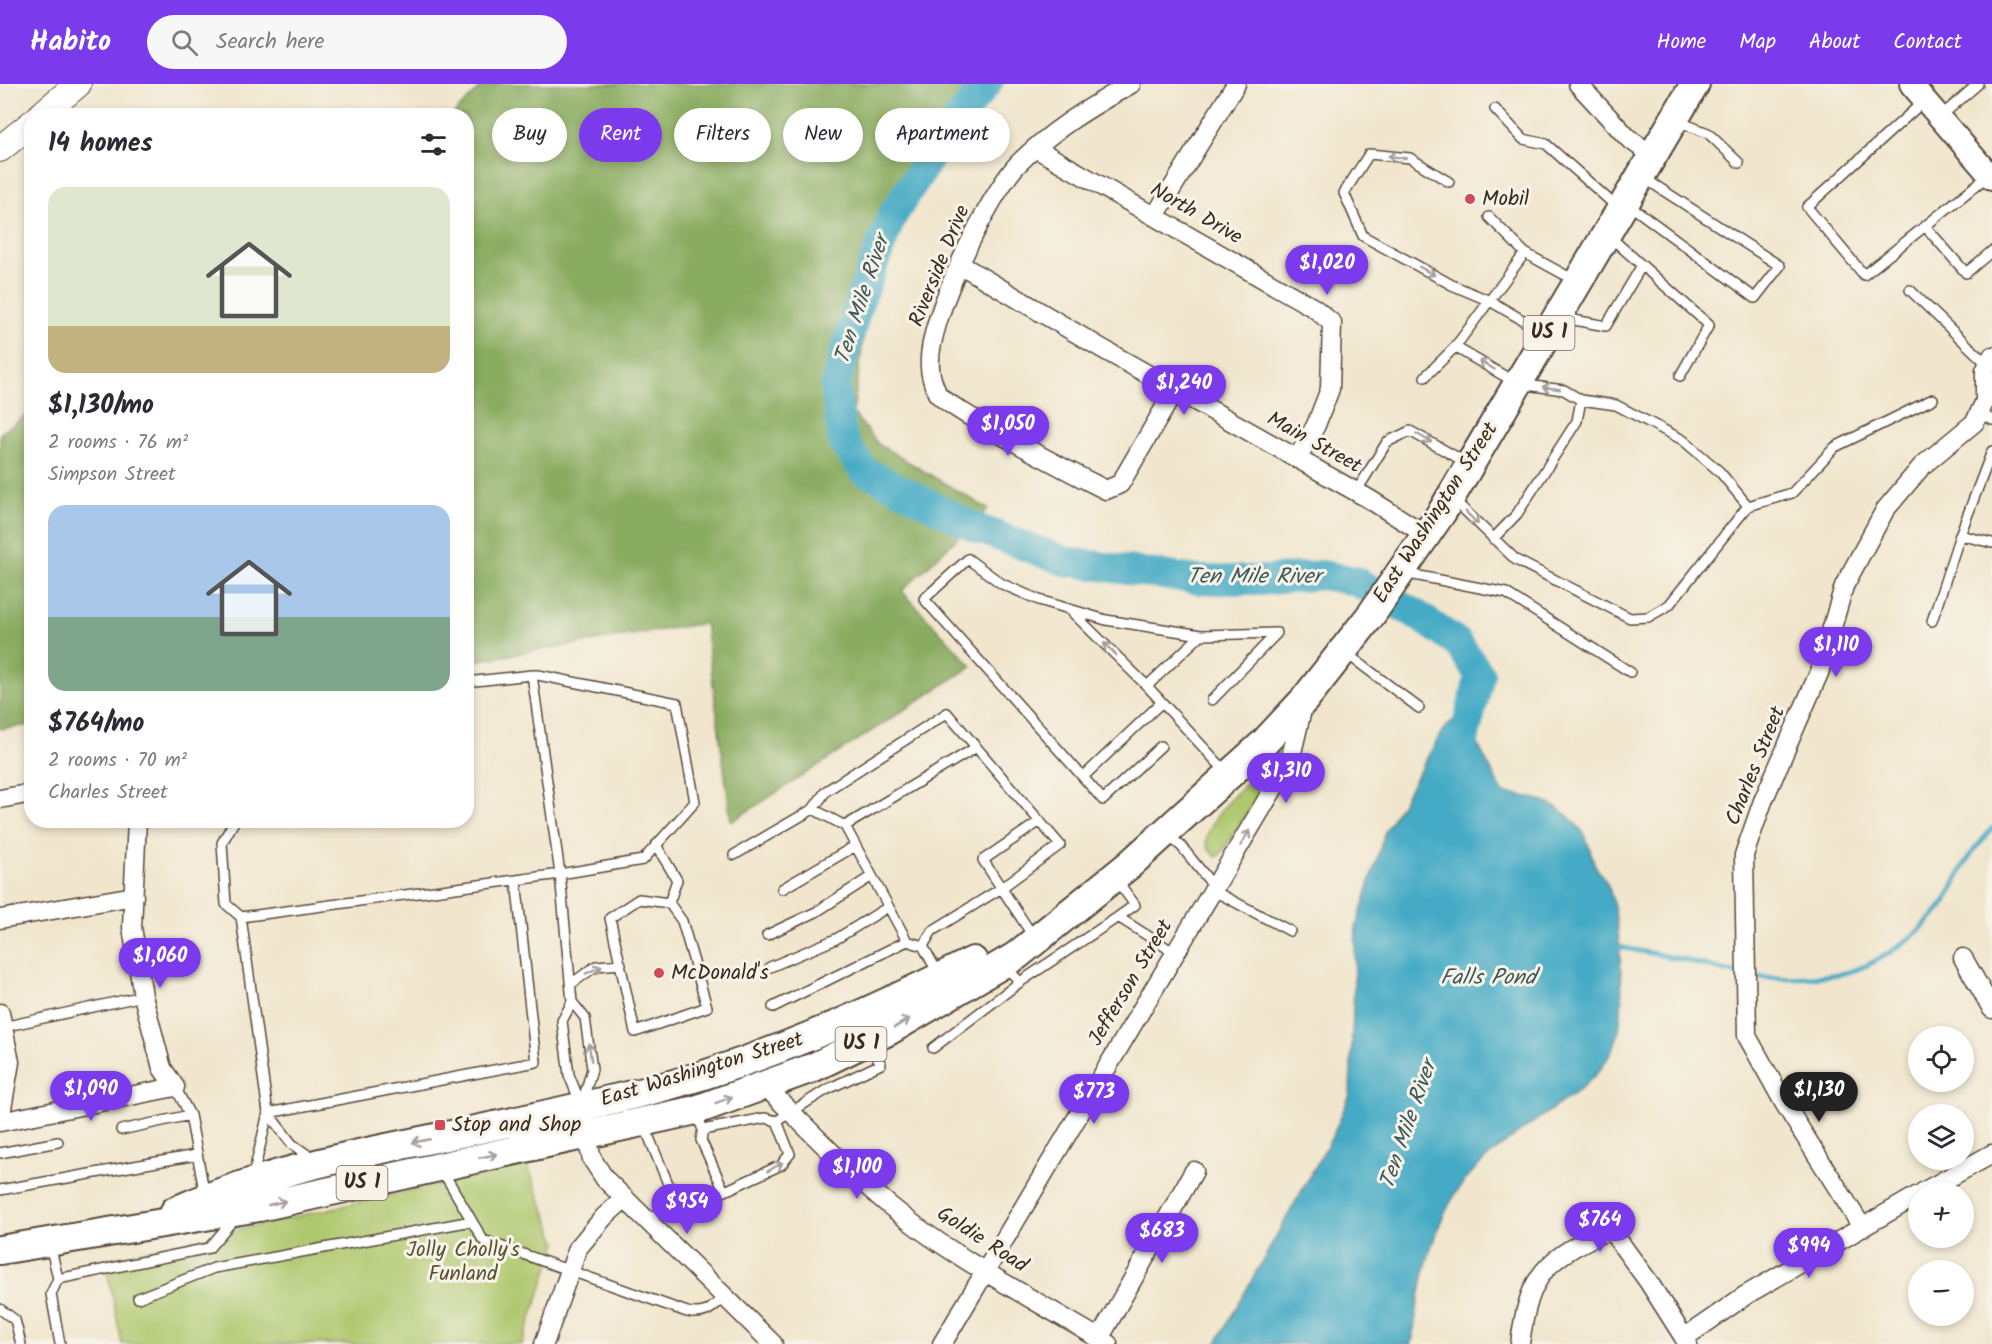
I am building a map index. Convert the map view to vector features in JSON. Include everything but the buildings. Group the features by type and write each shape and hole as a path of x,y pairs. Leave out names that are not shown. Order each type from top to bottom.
{"main road":[{"path":"50,108 78,84"},
{"name":"East Washington Street","path":"0,1250 242,1210 643,1122 699,1120 764,1085 812,1068 1011,973 1109,881 1263,744 1305,699 1371,615 1426,536 1470,465 1695,84"},
{"path":"0,150 24,130"},
{"name":"East Washington Street","path":"137,1228 206,1197 319,1163 643,1092 773,1052 884,1005 940,977 1029,930 1109,881"}],"street":[{"name":"Riverside Drive","path":"1131,84 1093,105 1035,148 1016,167 987,208 961,265 936,324 930,367 938,395 965,414 1106,490 1120,484 1175,390"},
{"path":"1155,216 1236,84"},
{"path":"1578,84 1628,138 1647,166"},
{"path":"1925,100 1990,176"},
{"name":"North Drive","path":"1035,148 1314,308 1332,323 1330,389 1316,424 1297,459"},
{"name":"Main Street","path":"961,265 1356,492 1426,536"},
{"name":"Charles Street","path":"1862,1227 1784,1103 1747,1036 1744,855 1763,801 1819,673 1844,586 1885,510 1922,466 1986,416 1985,371 1990,360"},
{"name":"Jefferson Street","path":"942,1344 1290,761 1305,699"},
{"path":"0,799 24,794"},
{"path":"2,1020 10,1062 10,1076 0,1121 175,1087 162,1068 143,996 132,927 137,828"},
{"path":"0,919 134,896"},
{"path":"1963,958 1992,1009"},
{"name":"Goldie Road","path":"764,1085 784,1116 890,1206 986,1270 1103,1341"},
{"path":"581,1106 592,1159 605,1179 773,1344"},
{"path":"1941,1182 1992,1154"},
{"path":"1103,1341 1194,1171"},
{"path":"544,1344 578,1248 604,1216 625,1198"},
{"path":"1520,1344 1523,1316 1534,1281 1573,1246 1610,1229 1648,1281 1686,1341 1746,1295 1908,1201"}],"lane":[{"path":"1978,84 1925,100 1807,207 1864,275 1990,176"},
{"path":"1495,110 1523,139 1546,144 1618,216 1755,298 1780,266 1647,166"},
{"path":"1674,120 1708,133 1739,163"},
{"path":"1449,182 1410,158 1369,154 1344,194 1363,236 1452,285 1553,326 1606,326 1642,265"},
{"path":"1618,216 1642,265 1709,325 1680,376"},
{"path":"1489,217 1525,252 1578,282"},
{"path":"1925,226 1966,273 1992,251"},
{"path":"1425,377 1455,347 1525,252"},
{"path":"1910,290 1990,360"},
{"path":"1455,347 1518,384 1564,390 1581,400 1616,405 1683,440 1720,472 1748,506"},
{"path":"1450,497 1516,560 1630,618 1648,617 1669,604 1748,506 1792,493 1835,447 1933,399"},
{"path":"1493,539 1517,514 1577,422 1581,400"},
{"path":"1356,492 1387,442 1410,430 1470,465"},
{"path":"1932,621 1959,535 1992,452"},
{"path":"1959,535 1992,543"},
{"path":"1161,746 1103,800 924,599 968,559 1002,584 1072,612 1145,628 1201,635 1277,633 1212,700"},
{"path":"1399,576 1506,593 1630,672"},
{"path":"1072,612 1148,686 1229,774"},
{"path":"1148,686 1201,635"},
{"path":"1342,649 1419,708"},
{"path":"241,917 560,874 643,860 695,802 677,703 532,675 474,680"},
{"path":"532,675 560,874 571,984 572,1002 562,1021 569,1075 581,1106"},
{"path":"1083,777 1162,702"},
{"path":"734,855 813,809 826,791 947,713 1060,845 1000,889 932,932 923,946"},
{"path":"844,826 975,748"},
{"path":"813,809 844,826 907,941 923,946 940,977"},
{"path":"1029,930 983,860 1040,821"},
{"path":"230,828 222,843 226,904 241,917 268,1113 262,1148 250,1183"},
{"path":"1165,832 1181,846 1215,890 1290,932"},
{"path":"656,845 677,880 669,903"},
{"path":"782,889 855,846"},
{"path":"767,934 816,912 872,876"},
{"path":"268,1113 536,1062 516,880"},
{"path":"933,1048 1011,973 1118,917 1136,904 1109,881"},
{"path":"639,899 669,903 682,921 707,1007 635,1032 610,918 639,899"},
{"path":"770,967 836,939 888,907"},
{"path":"1118,917 1175,953"},
{"path":"773,1007 907,941"},
{"path":"571,984 596,966 621,964"},
{"path":"2,1020 143,996"},
{"path":"572,1002 585,1018 592,1069 581,1106"},
{"path":"724,1191 701,1140 699,1120 784,1116 826,1090 881,1064 867,1041"},
{"path":"175,1087 190,1115 206,1197"},
{"path":"268,1113 292,1144 319,1163"},
{"path":"121,1130 190,1115"},
{"path":"643,1122 673,1196 686,1202 708,1199 781,1165 790,1154 784,1116"},
{"path":"0,1153 58,1142"},
{"path":"0,1190 196,1155"},
{"path":"439,1166 483,1240 569,1272 699,1315 708,1312 724,1297"},
{"path":"648,1221 664,1208 673,1196"},
{"path":"58,1279 209,1248 242,1210"},
{"path":"138,1298 214,1268 281,1258 471,1221"},
{"path":"50,1242 58,1279 51,1294 60,1344"},
{"path":"0,1309 15,1320 21,1344"}],"green space":[{"path":"484,84 1003,84 983,108 875,108 875,162 939,162 910,198 867,311 853,413 878,444 988,509 902,591 972,666 731,822 705,623 474,661 474,108 459,108"},
{"path":"24,417 24,726 0,729 0,434"},
{"path":"1284,747 1289,749 1220,855 1216,857 1207,846 1208,835 1214,822 1236,794"},
{"name":"Jolly Cholly's Funland","path":"527,1164 557,1243 522,1344 122,1344 105,1260"}],"water":[{"name":"Falls Pond","path":"1461,713 1481,715 1478,745 1503,793 1537,799 1556,807 1574,821 1584,835 1595,865 1608,885 1613,902 1621,965 1621,1009 1616,1041 1610,1055 1594,1077 1493,1153 1475,1169 1454,1196 1428,1257 1418,1301 1412,1344 1216,1344 1334,1133 1350,1095 1356,928 1385,832 1443,730"}],"waterway":[{"name":"Ten Mile River","path":"987,84 943,137 892,216 857,308 835,387 843,441 863,470 974,527 1064,561 1198,580 1267,580 1322,575 1355,581 1414,613 1457,642 1480,675 1461,751"},
{"path":"1751,977 1827,976 1852,971 1881,958 1910,938 1934,916 1947,899 1969,857 1992,828"},
{"path":"1614,946 1681,959 1738,974"}],"place":[{"name":"Mobil","path":"1470,199"},
{"name":"McDonald's","path":"659,973"},
{"name":"Stop and Shop","path":"440,1125"}]}
